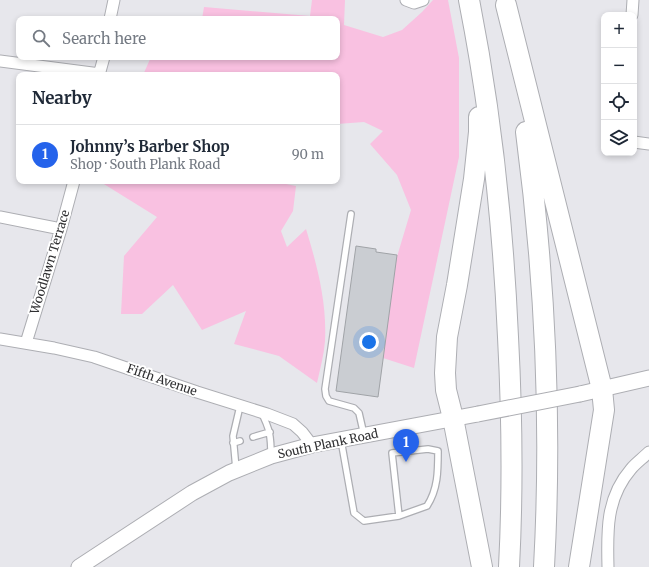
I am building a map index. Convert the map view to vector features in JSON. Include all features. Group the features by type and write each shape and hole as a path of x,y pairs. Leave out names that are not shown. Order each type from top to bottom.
{"highway":[{"path":"506,2 602,389 604,410 579,567"},
{"path":"506,2 528,142 540,260 546,360 547,412 547,508 544,567"},
{"path":"470,5 479,110 479,132 474,179 445,355 446,390 453,418 482,567"},
{"path":"470,5 494,161 505,276 511,414 509,567"}],"main road":[{"name":"South Plank Road","path":"79,567 192,493 236,469 271,456 312,445 580,394 649,378"}],"street":[{"path":"111,16 114,0"},
{"path":"406,0 414,3 423,0"},
{"path":"632,12 633,0"},
{"path":"100,72 103,60"},
{"path":"0,61 85,72"},
{"path":"637,142 649,144"},
{"name":"Woodlawn Terrace","path":"26,343 73,184"},
{"path":"0,217 61,229"},
{"name":"Fifth Avenue","path":"0,339 54,348 94,357 282,419 293,424 302,432 312,445"},
{"path":"608,567 607,529 612,505 618,488 630,470 649,452"}],"lane":[{"path":"351,214 325,389 326,396 329,401 354,408 359,413 364,435"},
{"path":"236,469 233,443 234,429 240,406"},
{"path":"261,412 270,432 271,456"},
{"path":"253,437 270,432"},
{"path":"340,440 354,513 364,520 399,516 427,506 434,496 438,469 438,451 428,449 392,453 399,516"},
{"path":"233,443 240,441"}],"shaded area":[{"path":"312,0 345,0 344,25 383,37 402,30 433,0 448,0 459,58 459,157 414,368 383,358 396,260 411,210 397,175 370,144 383,131 364,122 340,124 340,72 144,72 150,60 340,60 340,16 310,16"},
{"path":"204,7 310,16 202,16"},
{"path":"104,184 286,184 296,186 293,211 281,231 287,247 306,229 314,256 323,298 325,326 324,352 317,383 279,356 234,344 246,311 202,330 173,285 142,314 121,314 124,256 157,217"}],"building":[{"path":"356,246 376,249 376,252 397,255 378,397 336,391"}],"place":[{"name":"Johnny’s Barber Shop","path":"406,462"}]}
